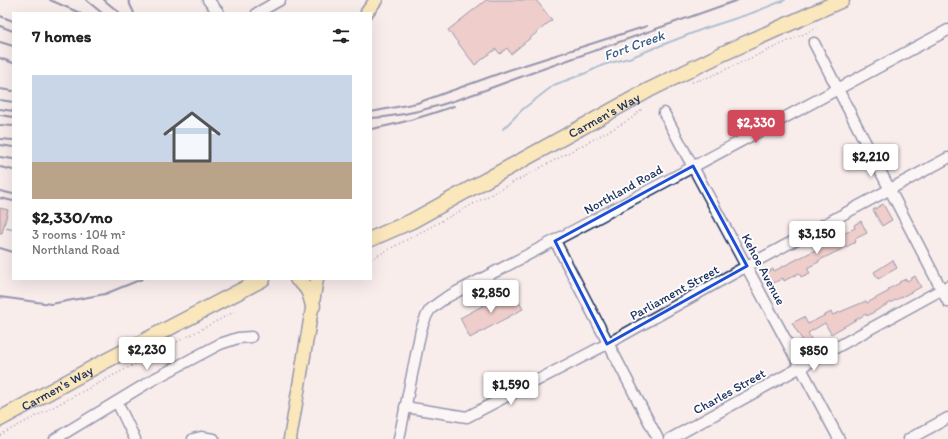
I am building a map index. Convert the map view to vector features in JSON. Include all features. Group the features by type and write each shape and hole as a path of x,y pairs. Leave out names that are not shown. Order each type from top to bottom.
{"highway":[{"name":"Carmen's Way","path":"375,236 418,217 649,90 724,53 842,0"},
{"name":"Carmen's Way","path":"0,419 100,364 261,280"},
{"path":"298,280 304,284 308,290 313,306"}],"main road":[{"path":"367,8 376,0"},
{"path":"290,439 317,280"}],"street":[{"path":"208,0 217,12"},
{"path":"259,12 280,0"},
{"name":"Northland Road","path":"400,439 405,407 426,314 434,306 447,297 555,242 693,166 948,30"},
{"path":"814,43 889,190 945,288 948,302"},
{"name":"Kehoe Avenue","path":"664,113 840,439"},
{"name":"Parliament Street","path":"405,407 467,417 607,344 747,266 948,158"},
{"path":"555,242 658,439"},
{"name":"Charles Street","path":"670,439 945,288"},
{"path":"55,439 154,379 220,344 238,338 251,337"},
{"path":"117,402 136,439"},
{"path":"909,439 948,418"},
{"path":"193,439 201,437 214,439"}],"path":[{"path":"692,82 709,78 817,28"},
{"path":"372,258 631,119 642,109"},
{"path":"0,435 234,312"}],"highlighted area":[{"path":"693,166 747,266 607,344 555,241"}],"building":[{"path":"486,0 536,0 552,20 511,54 507,48 500,54 496,49 475,65 448,30"},
{"path":"883,204 892,220 882,226 873,210"},
{"path":"0,208 8,210 2,233 0,233"},
{"path":"861,221 867,233 855,239 856,242 807,268 810,273 801,277 799,273 784,281 783,278 772,284 766,273 773,269 774,271 819,248 816,244 823,240 825,243 838,237 855,228 854,225"},
{"path":"893,260 897,268 878,279 874,272"},
{"path":"915,276 921,287 867,316 866,314 831,334 825,323 808,333 814,345 807,348 792,323 804,317 808,324 831,312 833,315 866,301 867,303 889,291 888,289 900,283 899,282 906,279 907,281"},
{"path":"512,290 523,309 470,338 460,318"}],"waterway":[{"name":"Fort Creek","path":"503,129 523,109 554,85 603,65 629,58 703,29 752,13 785,0"}],"railway":[{"path":"50,0 78,12"},
{"path":"86,0 101,12"},
{"path":"104,0 119,12"},
{"path":"128,0 134,12"},
{"path":"372,118 392,116 434,107 738,0"},
{"path":"0,16 12,21"},
{"path":"0,26 12,31"},
{"path":"372,112 417,103 509,70 647,26"},
{"path":"0,42 12,46"},
{"path":"0,58 12,63"},
{"path":"0,89 12,91"},
{"path":"0,100 12,102"},
{"path":"372,129 392,125 454,106"},
{"path":"0,109 12,111"},
{"path":"0,115 12,117"},
{"path":"0,125 12,126"},
{"path":"0,139 12,140"},
{"path":"0,145 12,147"},
{"path":"0,157 12,159"},
{"path":"0,167 12,170"},
{"path":"0,191 12,194"},
{"path":"0,198 12,201"},
{"path":"7,228 12,229"},
{"path":"0,248 12,252"},
{"path":"0,297 51,304 105,294 140,280"}]}
